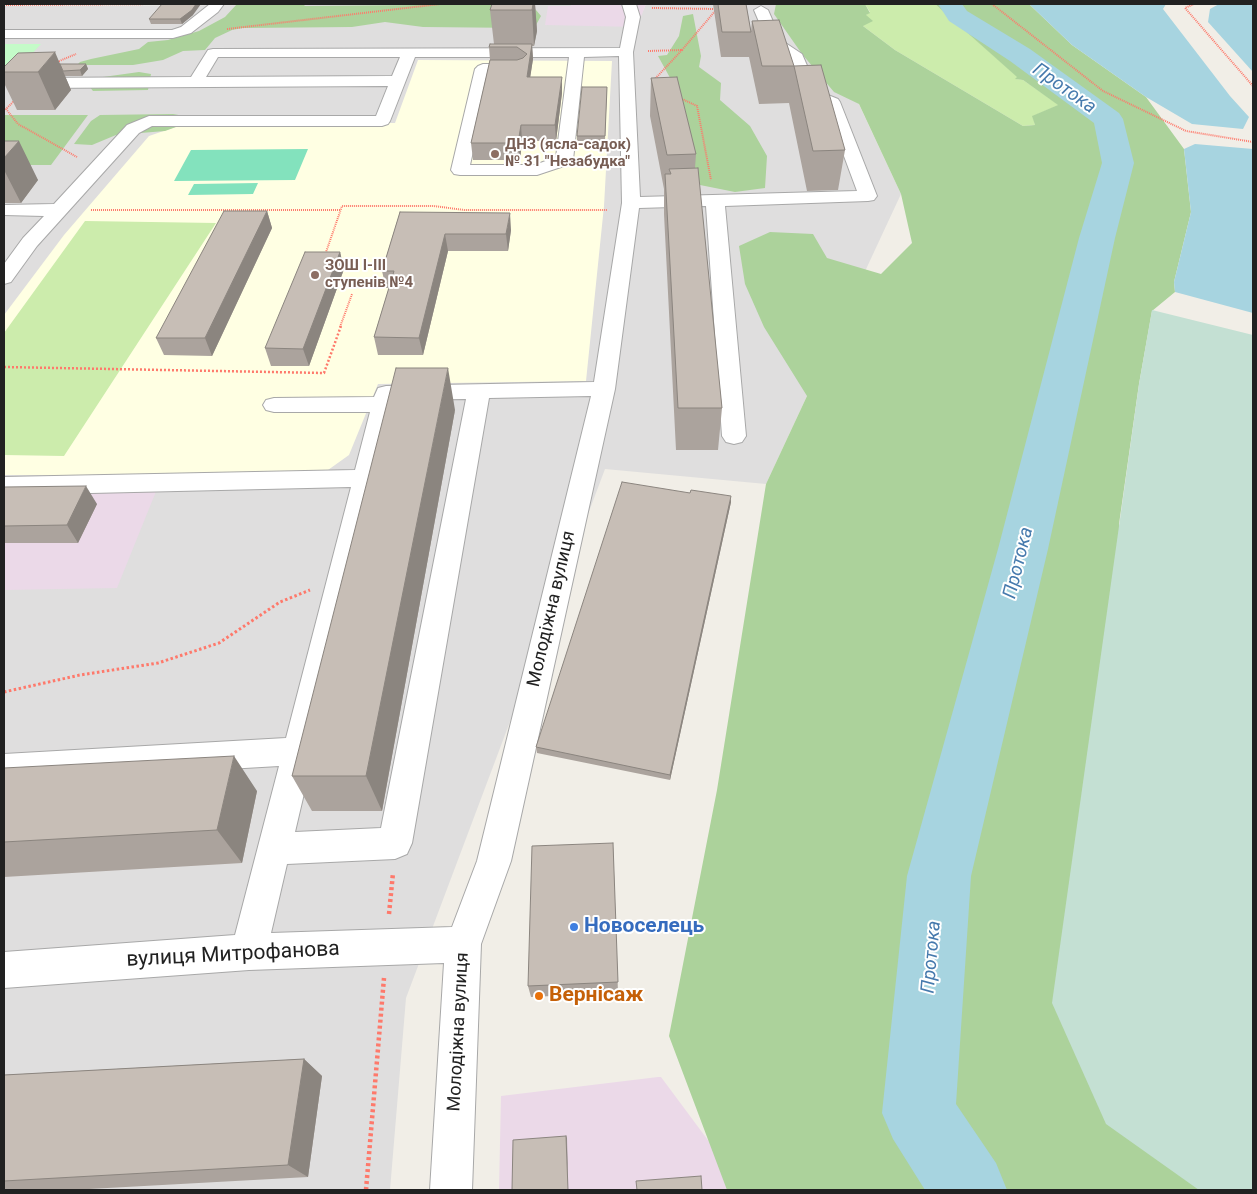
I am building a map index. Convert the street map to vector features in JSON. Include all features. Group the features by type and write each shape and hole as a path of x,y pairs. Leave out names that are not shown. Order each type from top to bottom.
{"street":[{"path":"4,34 173,34 186,30 217,4"},
{"path":"631,207 715,200 868,196 832,102 810,94 795,54 775,44 761,10"},
{"name":"Молодіжна вулиця","path":"451,1190 463,944 494,860 604,389 631,207 627,63 630,11"},
{"path":"196,82 213,53 577,52 627,63"},
{"path":"538,69 483,69 460,170 537,170 564,160 577,52"},
{"path":"4,278 30,242 133,129 149,121 382,121 409,53"},
{"path":"556,69 575,69"},
{"path":"29,83 397,82"},
{"path":"715,200 734,436"},
{"path":"4,210 60,210"},
{"path":"4,243 30,242"},
{"path":"249,952 386,393 604,389"},
{"path":"274,849 396,843 479,391"},
{"path":"274,404 383,404"},
{"path":"4,486 366,478"},
{"path":"4,768 298,751"},
{"name":"вулиця Митрофанова","path":"4,970 249,952 463,944"}],"path":[{"path":"4,5 162,4"},
{"path":"287,4 333,4"},
{"path":"213,53 227,29 440,4"},
{"path":"557,4 584,4"},
{"path":"992,4 1104,91 1186,131 1253,142"},
{"path":"1194,4 1185,8 1253,86"},
{"path":"627,63 650,84 682,50 716,9 644,7 630,11"},
{"path":"627,63 682,50"},
{"path":"29,83 6,109 18,124 97,169"},
{"path":"673,95 697,106 715,200"},
{"path":"325,255 342,206 434,206 464,210 631,207"},
{"path":"60,210 341,210"},
{"path":"4,366 324,373 352,294"},
{"path":"4,692 80,675 158,663 219,643 280,602 341,578"},
{"path":"366,1190 396,843"}],"shaded area":[{"path":"571,4 571,6 636,27 646,4 812,4 901,194 766,484 605,469 406,998 390,1190 4,1190 4,6"},
{"path":"571,4 646,4 637,27 545,25 548,6 571,6"},
{"name":"ЗОШ І-ІІІ ступенів №4","path":"418,60 612,61 604,206 586,381 378,384 349,455 321,475 4,475 4,315 64,235 149,136 187,123 395,123"},
{"path":"1152,310 1253,335 1253,1190 1199,1190 1106,1124 1052,1003 1139,384"},
{"path":"157,489 117,588 4,590 4,491"},
{"path":"661,1077 745,1190 499,1190 501,1096"}],"green space":[{"path":"237,4 306,4 304,6 531,4 541,16 536,25 524,28 423,27 385,22 352,27 243,28 232,30 215,38 205,50 183,51 163,60 133,65 77,65 80,62 91,59 139,49 148,42 168,40 199,31 225,17"},
{"path":"776,4 865,4 870,13 866,15 873,21 863,26 895,50 1023,126 1035,125 1032,116 1058,105 1023,80 1015,79 1017,77 935,4 1029,4 1072,45 1146,97 1184,149 1191,212 1174,282 1175,292 1152,311 1139,384 1119,524 1253,1190 727,1190 669,1036 717,790 766,484 807,396 764,327 745,284 739,246 770,232 813,234 827,258 881,274 912,243 901,194 859,104 834,92 802,54 774,14"},
{"path":"865,4 935,4 1018,77 1016,79 1023,80 1059,105 1033,116 1035,125 1023,126 895,50 863,26 866,15 870,12"},
{"path":"693,14 701,56 699,67 721,83 720,100 750,126 767,156 765,188 735,192 700,185 674,107 674,85 658,56 667,55 679,36 683,16"},
{"path":"4,44 41,44 18,69 4,69"},
{"path":"139,72 151,74 148,90 93,91 89,86 103,77"},
{"path":"173,114 190,117 187,123 165,131 116,135 92,145 74,144 91,121 100,115"},
{"path":"4,115 88,115 51,165 4,165"},
{"path":"308,149 295,180 174,181 191,150"},
{"path":"258,183 253,194 188,195 194,184"},
{"path":"85,221 216,223 64,456 4,455 4,333"}],"water":[{"path":"1029,4 1166,4 1163,9 1230,96 1249,117 1243,129 1192,124 1146,97 1072,45"},
{"path":"1219,4 1253,4 1253,72 1208,22 1210,9"},
{"path":"1195,144 1253,149 1253,313 1175,292 1174,282 1191,212 1184,149"}],"building":[{"path":"162,4 196,4 192,10 180,19 149,19"},
{"path":"492,4 533,4 532,10 490,10"},
{"path":"718,4 746,4 751,32 722,32"},
{"path":"779,20 794,66 762,66 752,21"},
{"path":"490,44 532,44 527,77 562,77 555,125 521,125 518,143 471,143 490,60 517,60 527,54 517,47 489,47"},
{"path":"55,52 38,72 4,72 4,67 18,53"},
{"path":"60,64 86,64 80,70 63,71"},
{"path":"821,65 845,150 813,151 794,66"},
{"path":"677,77 696,154 667,155 651,78"},
{"path":"582,87 607,87 605,136 577,136"},
{"path":"4,141 19,141 4,158"},
{"path":"698,168 722,408 678,408 665,174 671,174 669,169"},
{"path":"224,211 267,211 205,338 156,338"},
{"path":"400,212 510,213 506,234 445,234 419,338 374,337 394,271 382,271"},
{"path":"305,252 340,252 303,349 265,348"},
{"path":"396,368 448,368 366,776 292,776"},
{"path":"622,482 690,493 691,490 731,496 670,775 536,747"},
{"path":"86,486 67,525 4,526 4,487"},
{"path":"234,756 217,830 4,842 4,768"},
{"name":"Новоселець","path":"613,843 618,982 528,986 532,846"},
{"path":"304,1059 288,1165 4,1181 4,1075"},
{"path":"566,1136 568,1190 512,1190 513,1140"},
{"path":"701,1176 702,1190 637,1190 636,1181"}],"waterway":[{"name":"Протока","path":"950,4 958,16 1020,55 1108,119 1118,163 1097,238 1023,549 939,876 919,1113 969,1190"}],"place":[{"name":"ДНЗ (ясла-садок) № 31 \"Незабудка\"","path":"495,154"},
{"name":"ЗОШ І-ІІІ ступенів №4","path":"315,275"},
{"name":"Новоселець","path":"574,927"},
{"name":"Вернісаж","path":"539,996"}]}
